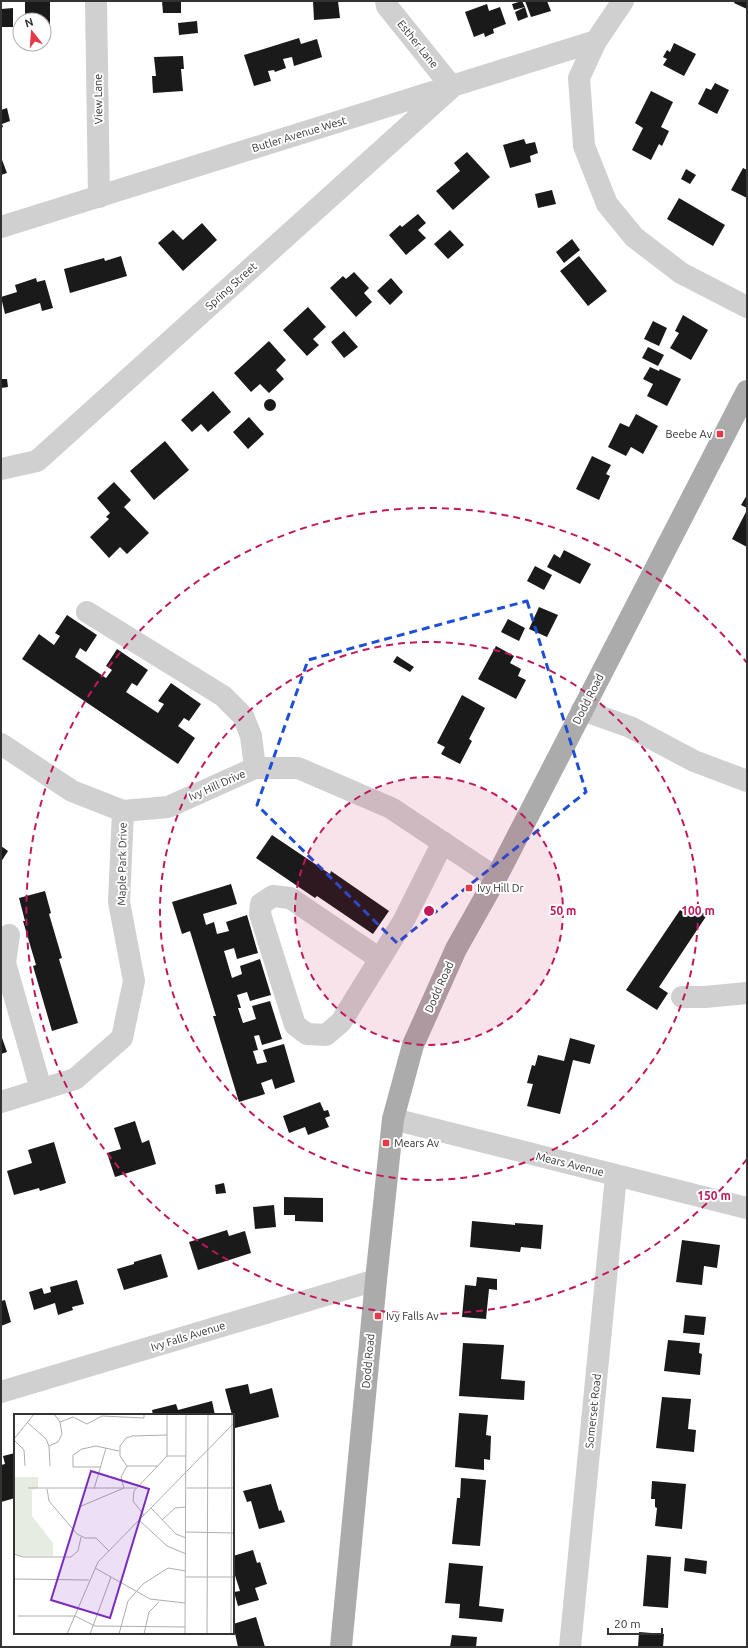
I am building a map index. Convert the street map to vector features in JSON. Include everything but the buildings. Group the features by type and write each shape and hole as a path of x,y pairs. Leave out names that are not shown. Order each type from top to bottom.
{"main road":[{"name":"Dodd Road","path":"341,1647 393,1119 413,1045 456,949 496,878 746,397"}],"street":[{"name":"View Lane","path":"96,1 100,197"},
{"name":"Esther Lane","path":"386,1 387,6 452,87"},
{"path":"623,1 596,41 579,78 584,146 607,204 634,237 681,273 747,307"},
{"name":"Butler Avenue West","path":"1,227 596,41"},
{"name":"Spring Street","path":"1,469 37,461 452,87"},
{"path":"87,612 223,696 243,716 251,736 255,768"},
{"path":"582,710 630,727 694,761 747,781"},
{"name":"Ivy Hill Drive","path":"1,744 72,791 123,811 168,807 255,768 298,768 391,808 496,878"},
{"name":"Maple Park Drive","path":"1,1102 74,1079 122,1038 134,981 119,902 123,811"},
{"path":"380,959 290,898 273,896 261,904 260,914 295,1025 307,1034 326,1035 342,1022 404,920 443,842"},
{"path":"9,935 5,963 42,1089"},
{"path":"682,997 705,998 747,993"},
{"name":"Mears Avenue","path":"393,1119 747,1208"},
{"name":"Somerset Road","path":"570,1647 616,1176"},
{"name":"Ivy Falls Avenue","path":"1,1392 376,1280"}],"highlighted area":[{"path":"527,601 586,792 397,943 257,805 308,660"}],"place":[{"name":"Beebe Av","path":"720,434"},
{"name":"Ivy Hill Dr","path":"469,888"},
{"name":"Mears Av","path":"386,1143"},
{"name":"Ivy Falls Av","path":"378,1316"}]}
